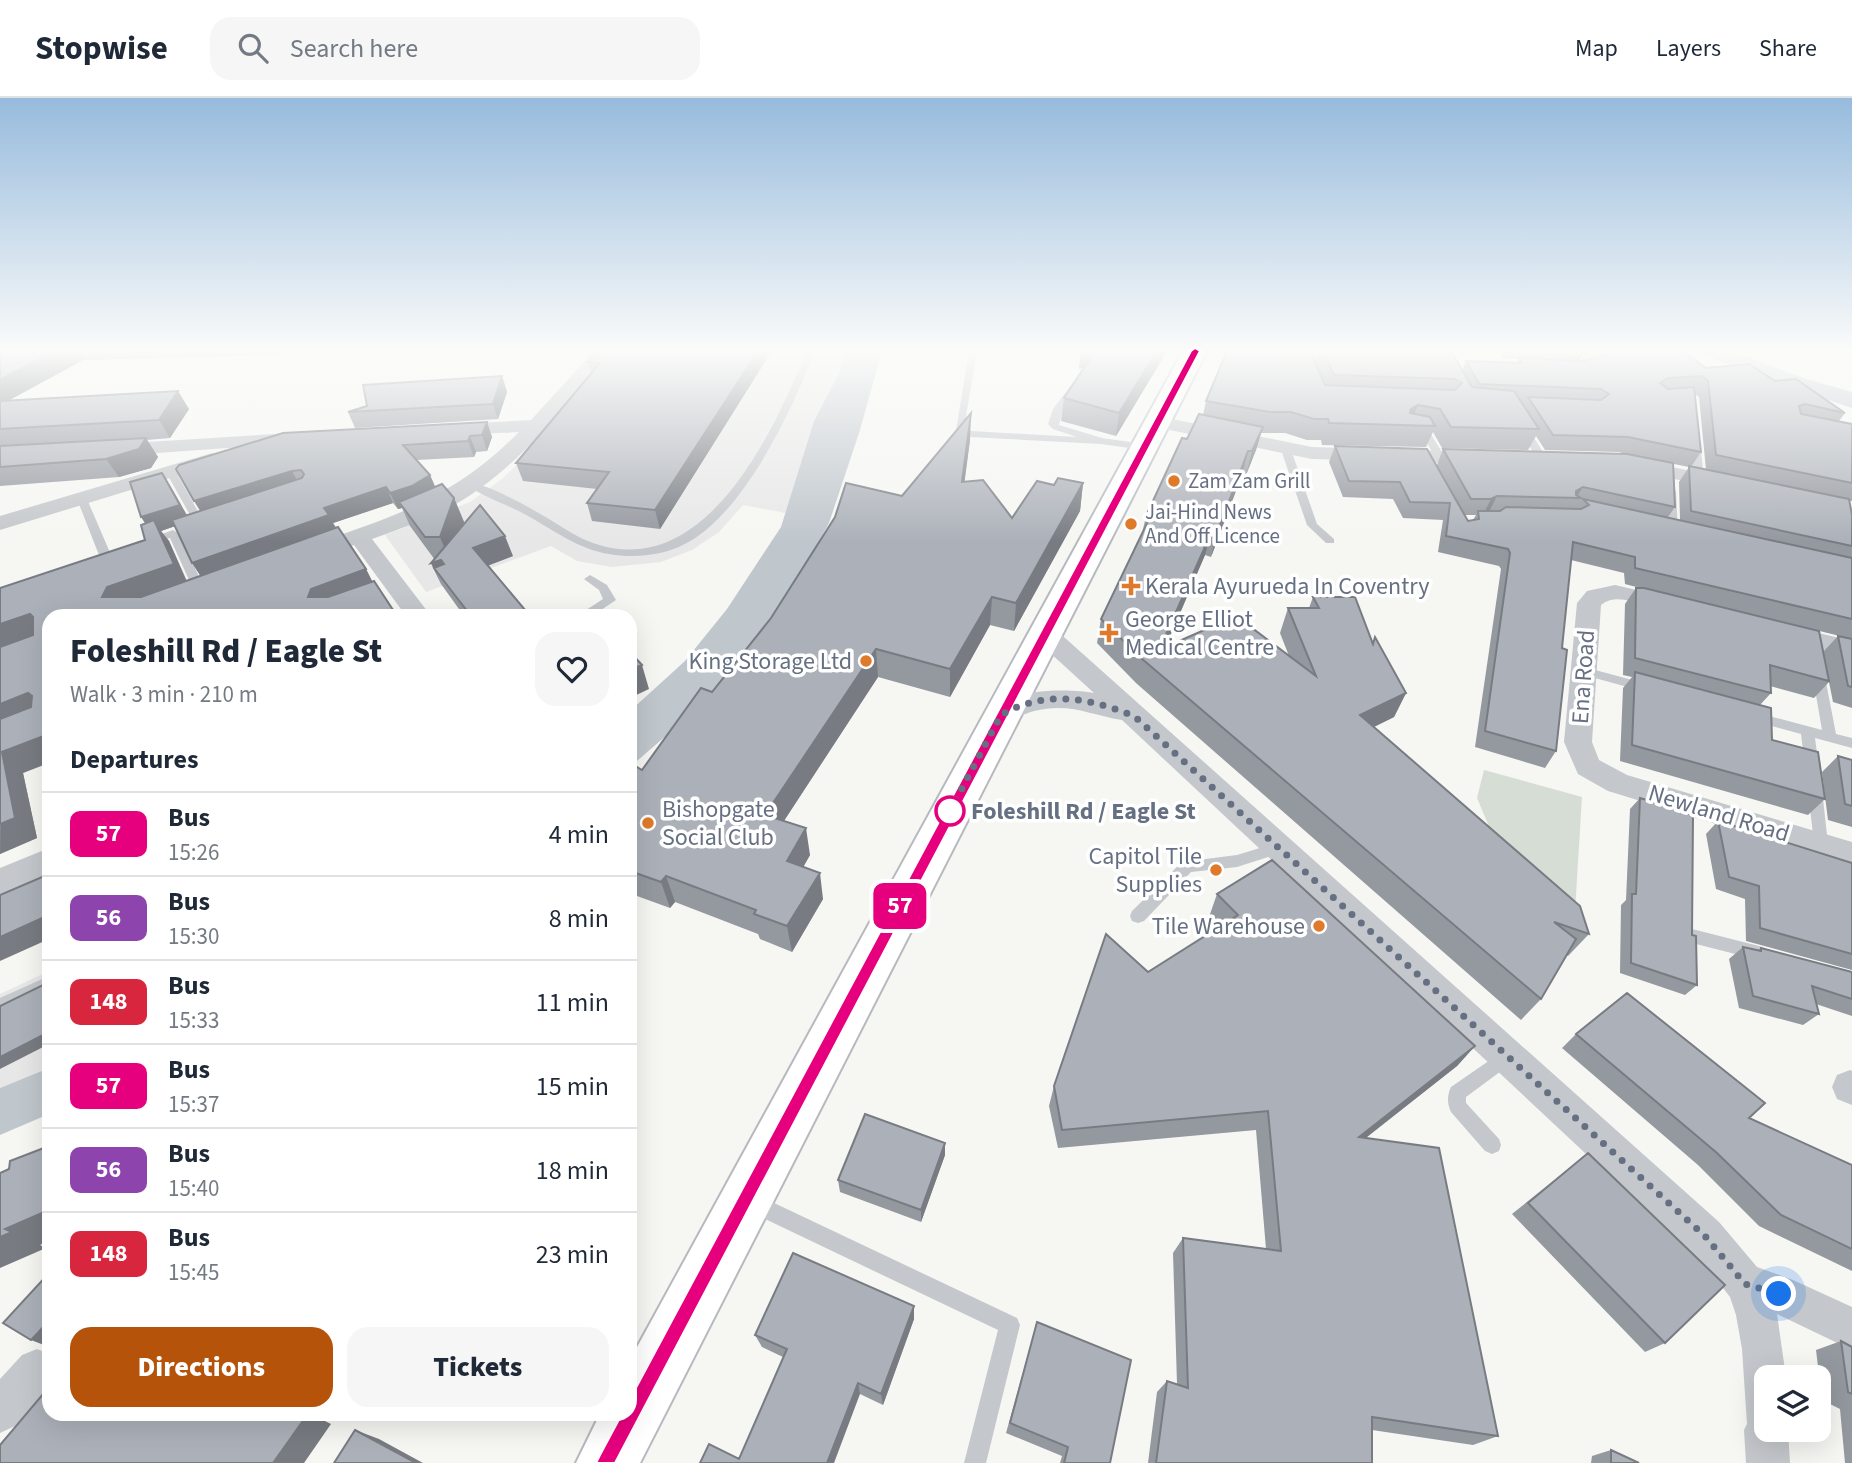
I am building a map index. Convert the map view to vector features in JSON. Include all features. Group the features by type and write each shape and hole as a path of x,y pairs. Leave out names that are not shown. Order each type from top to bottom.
{"main road":[{"path":"637,1406 1161,415"},
{"path":"607,1463 629,1421"}],"street":[{"path":"292,558 428,509 472,485 505,458 546,415"},
{"path":"427,430 536,426"},
{"path":"1151,434 1285,447 1311,453 1431,460 1568,460"},
{"path":"93,451 317,438"},
{"path":"0,523 211,459 248,442"},
{"path":"1618,461 1738,486"},
{"path":"358,535 394,591 412,609"},
{"path":"177,600 207,589"},
{"name":"Ena Road","path":"1588,767 1578,742 1589,603 1593,596 1604,593 1633,595 1684,608"},
{"path":"1761,627 1814,652 1852,649"},
{"path":"1046,635 1705,1236 1745,1284 1755,1312 1763,1365"},
{"path":"1001,715 1024,704 1055,697 1086,699 1134,716"},
{"name":"Newland Road","path":"1588,767 1618,783 1841,854"},
{"path":"0,882 42,863"},
{"path":"1745,1284 1779,1294 1852,1329"},
{"path":"0,1412 37,1370"},
{"path":"1767,1442 1768,1463"}],"lane":[{"path":"472,485 505,499 594,548 633,553 679,542 712,518 753,463 781,415"},
{"path":"962,415 959,429 970,434 1101,441 1151,434"},
{"path":"1056,415 1053,424 1056,427 1101,441"},
{"path":"1516,417 1543,460"},
{"path":"1693,424 1699,478"},
{"path":"1409,432 1426,433 1431,460"},
{"path":"1285,447 1312,525 1330,541"},
{"path":"171,472 200,524"},
{"path":"1671,472 1673,531"},
{"path":"82,499 111,553 92,559"},
{"path":"139,544 212,520"},
{"path":"1661,528 1686,534"},
{"path":"173,533 207,589"},
{"path":"590,579 603,587 610,600 595,609"},
{"path":"1814,652 1829,737"},
{"path":"1584,671 1662,692"},
{"path":"1741,713 1852,743"},
{"path":"1807,731 1841,854"},
{"path":"1138,916 1187,866 1237,862 1279,848"},
{"path":"1692,936 1772,957"},
{"path":"0,1006 42,986"},
{"path":"1492,1145 1457,1106 1457,1093 1507,1056"},
{"path":"746,1200 1010,1325 975,1463"}],"shaded area":[{"path":"587,415 817,415 786,513 743,505 719,532 692,550 661,562 612,567 577,561 551,546 426,592 385,535 470,502 502,479 539,443"},
{"path":"817,415 864,415 829,523 787,598 731,670 690,715 637,761 637,705 685,661 727,609 781,527"},
{"path":"1484,770 1582,797 1575,911 1502,857 1477,798"},
{"path":"42,974 42,1071 0,1088 0,994"},
{"path":"42,1071 42,1117 0,1135 0,1088"}],"building":[{"path":"0,415 162,415 159,420 0,429"},
{"path":"557,415 717,415 655,510 587,503 609,472 516,463"},
{"path":"970,415 962,482 983,480 1012,518 1037,481 1054,485 1058,478 1083,483 1016,603 992,597 950,669 876,649 765,815 806,828 787,861 820,873 787,926 754,914 756,910 666,876 661,882 637,873 637,767 642,770 701,688 712,692 771,618 835,517 846,483 902,496"},
{"path":"1199,415 1263,427 1252,451 1248,451 1217,533 1212,531 1159,650 1236,616 1316,676 1288,608 1319,608 1313,597 1355,597 1373,644 1375,637 1406,693 1360,715 1580,906 1589,934 1554,922 1576,939 1541,999 1141,658 1101,619 1150,517 1146,516 1182,438 1187,439"},
{"path":"1300,415 1418,415 1430,417 1435,426 1329,423 1328,419 1314,419"},
{"path":"1443,415 1530,415 1539,429 1451,427"},
{"path":"1540,415 1697,415 1701,452 1628,437 1553,435"},
{"path":"1712,415 1805,415 1852,424 1852,483 1716,455"},
{"path":"487,422 482,435 470,436 468,441 403,445 430,475 412,486 390,493 386,487 324,508 329,515 192,563 172,520 302,478 304,474 301,470 292,471 194,501 176,469 179,465 283,433"},
{"path":"146,438 139,449 106,459 0,467 0,446"},
{"path":"1335,446 1427,449 1468,521 1479,519 1478,511 1500,511 1506,507 1581,509 1589,505 1583,499 1852,558 1852,619 1635,568 1635,557 1573,542 1562,648 1567,650 1556,751 1485,731 1510,553 1508,549 1446,536 1450,503 1410,502 1400,482 1349,481"},
{"path":"1443,449 1627,454 1673,463 1675,507 1583,487 1576,491 1576,495 1581,498 1497,496 1491,499 1471,499"},
{"path":"1689,466 1849,499 1852,546 1691,511"},
{"path":"162,473 180,505 141,517 130,482"},
{"path":"442,484 454,498 440,537 425,537 399,502"},
{"path":"480,505 505,536 473,548 524,609 466,609 434,568 444,564 441,560 431,563"},
{"path":"154,520 174,564 107,587 102,597 141,597 338,527 366,569 311,589 308,597 328,597 374,581 392,609 42,609 42,737 2,752 15,818 0,824 0,719 31,707 32,696 28,693 0,704 0,647 33,635 33,617 30,614 0,624 0,588 145,540 141,525"},
{"path":"1636,588 1819,631 1829,681 1770,665 1771,693 1635,658"},
{"path":"1838,636 1852,639 1852,687 1848,686"},
{"path":"1635,672 1771,708 1772,740 1818,752 1825,799 1632,745"},
{"path":"1838,756 1852,760 1852,806 1845,804"},
{"path":"1640,798 1693,815 1692,935 1696,936 1697,985 1631,963 1632,894 1636,894"},
{"path":"1718,821 1852,863 1852,954 1760,928 1759,886 1729,877"},
{"path":"1272,860 1475,1046 1359,1137 1439,1148 1498,1436 1372,1417 1372,1463 1156,1463 1167,1381 1188,1388 1183,1238 1281,1251 1268,1111 1062,1130 1054,1086 1106,934 1148,972 1238,915 1217,894"},
{"path":"42,877 42,918 0,937 0,895"},
{"path":"1743,947 1761,951 1761,948 1852,972 1852,999 1812,986 1819,1014 1753,996"},
{"path":"42,985 42,1036 0,1057 0,1006"},
{"path":"1627,993 1765,1103 1749,1118 1852,1165 1852,1249 1781,1215 1717,1153 1576,1034"},
{"path":"865,1114 945,1143 921,1210 838,1180"},
{"path":"42,1149 42,1213 5,1229 12,1232 0,1237 0,1173 9,1169 10,1161"},
{"path":"1588,1153 1725,1285 1665,1343 1528,1203"},
{"path":"793,1253 914,1306 881,1394 858,1383 827,1463 700,1463 709,1444 739,1459 787,1349 755,1335"},
{"path":"42,1281 42,1328 31,1340 3,1323"},
{"path":"1037,1322 1131,1360 1110,1463 1064,1463 1068,1447 1010,1423"},
{"path":"1841,1341 1852,1347 1852,1394 1848,1392"},
{"path":"42,1395 42,1421 303,1421 273,1463 0,1463 0,1445"},
{"path":"355,1430 416,1463 334,1463"},
{"path":"1611,1450 1639,1463 1611,1463"}],"bus line":[{"name":"57","path":"637,1406 1161,415"},
{"name":"57","path":"607,1463 629,1421"}],"place":[{"name":"Zam Zam Grill","path":"1174,481"},
{"name":"Jai-Hind News And Off Licence","path":"1131,524"},
{"name":"Kerala Ayurueda In Coventry","path":"1131,586"},
{"name":"George Elliot Medical Centre","path":"1109,633"},
{"name":"King Storage Ltd","path":"866,661"},
{"name":"Foleshill Rd / Eagle St","path":"950,811"},
{"name":"Bishopgate Social Club","path":"648,823"},
{"name":"Capitol Tile Supplies","path":"1216,870"},
{"name":"Tile Warehouse","path":"1319,926"}],"route":[{"path":"950,811 1001,715 1016,706 1055,697 1086,699 1134,716 1705,1236 1745,1284 1779,1294"}]}
